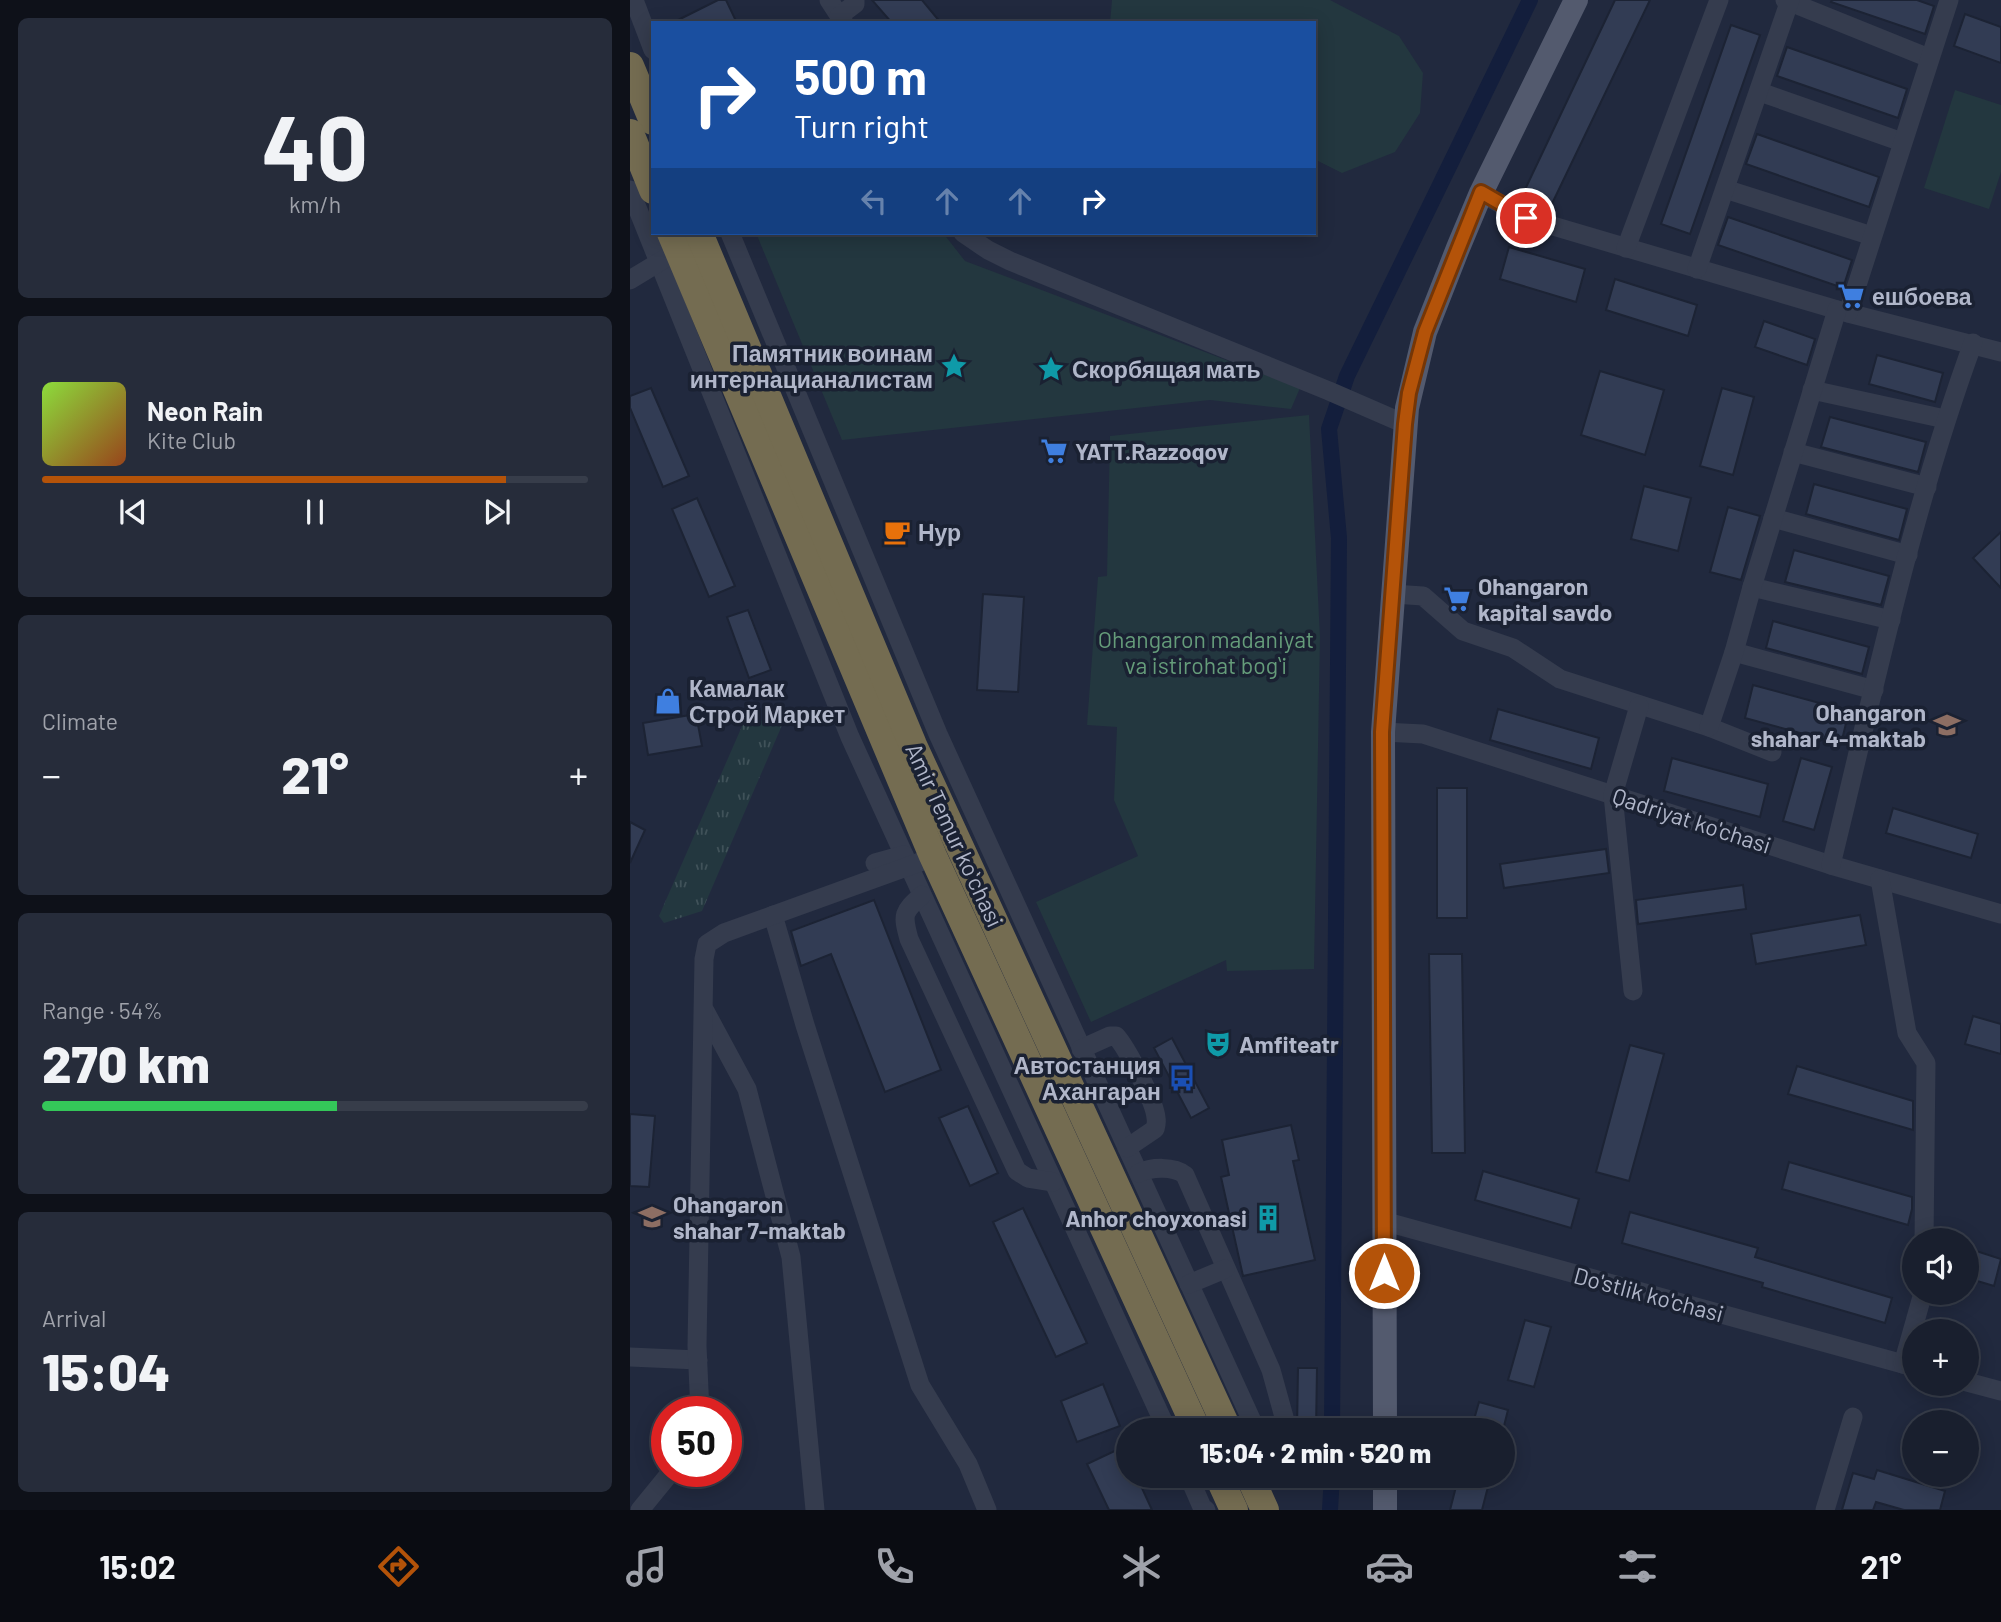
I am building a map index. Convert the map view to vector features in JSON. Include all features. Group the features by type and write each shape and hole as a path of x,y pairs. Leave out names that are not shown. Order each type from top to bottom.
{"highway":[{"path":"630,66 651,116"},
{"path":"630,133 651,185"},
{"name":"Amir Temur koʻchasi","path":"688,242 915,859 1087,1193 1191,1418"},
{"name":"Amir Temur koʻchasi","path":"688,242 913,745 1222,1418"},
{"path":"1224,1488 1234,1510"}],"main road":[{"path":"1385,1418 1382,732 1409,393 1425,332 1481,192 1576,0"},
{"path":"1385,1488 1385,1510"}],"street":[{"path":"634,0 651,45"},
{"path":"838,13 855,4 855,0"},
{"path":"1626,248 1719,0"},
{"path":"1709,727 1812,390 1872,236 1949,0"},
{"path":"1697,269 1760,92 1788,1 1929,58"},
{"path":"1760,92 1902,142"},
{"path":"1725,189 1872,236"},
{"path":"630,190 651,209"},
{"path":"1481,192 1526,218 1842,312 2001,352"},
{"path":"731,235 938,734 1250,1418"},
{"path":"966,235 1010,261 1405,424"},
{"path":"630,280 688,242"},
{"path":"1831,865 1891,620 1945,419 1973,344"},
{"path":"1812,390 1945,419"},
{"path":"1793,452 1927,487"},
{"path":"1773,518 1908,555"},
{"path":"1752,587 1891,620"},
{"path":"1393,594 1423,596 1463,631 1513,648 1560,679 1709,727 1772,752"},
{"path":"1734,652 1874,690"},
{"path":"1633,991 1613,795 1639,706"},
{"name":"Qadriyat ko'chasi","path":"1382,732 1423,734 1831,865 2001,914"},
{"path":"875,863 915,859"},
{"path":"915,859 922,895 1161,1418"},
{"path":"699,1396 703,1007 707,944 724,933 915,859"},
{"path":"1880,879 1907,1033 1926,1063 1924,1228"},
{"path":"922,895 906,909 903,918 909,939 1017,1171 1028,1178 1050,1176 1087,1193"},
{"path":"773,915 805,1025 920,1385 968,1464 987,1510"},
{"path":"703,1007 747,1089 792,1258 816,1510"},
{"path":"1081,1049 1116,1036 1123,1044 1143,1084 1156,1116 1155,1129 1127,1148"},
{"path":"1139,1173 1148,1168 1179,1170 1185,1175 1271,1370 1284,1418"},
{"name":"Do'stlik ko'chasi","path":"1383,1221 1902,1364"},
{"path":"1189,1284 1225,1269"},
{"path":"630,1357 698,1360"},
{"path":"1979,1385 2001,1391"},
{"path":"1825,1510 1853,1417"},
{"path":"640,1510 659,1487"},
{"path":"1194,1488 1206,1510"}],"green space":[{"path":"1112,0 1330,0 1399,36 1423,73 1420,113 1395,152 1342,173 1316,160 1316,21 1110,21"},
{"path":"1955,90 2001,105 2001,172 1989,209 1924,188"},
{"path":"757,235 945,235 965,261 1300,388 1291,409 1210,400 842,440"},
{"name":"Ohangaron madaniyat va istirohat bogʻi","path":"1309,415 1320,637 1314,969 1227,971 1226,960 1091,1022 1036,902 1138,856 1114,800 1117,727 1087,725 1098,577 1107,576 1110,436"},
{"path":"786,716 702,911 664,923 659,916 743,724"}],"building":[{"path":"718,0 726,0 736,21 676,21"},
{"path":"872,0 922,0 939,21 890,21"},
{"path":"1615,0 1650,0 1548,212 1534,208 1520,200"},
{"path":"1917,0 1934,6 1925,34 1831,2"},
{"path":"1965,14 2001,27 2001,63 1954,46"},
{"path":"1731,25 1760,35 1690,234 1661,224"},
{"path":"1787,47 1907,89 1898,118 1777,76"},
{"path":"1757,134 1879,177 1869,207 1746,164"},
{"path":"1728,217 1852,260 1843,288 1718,245"},
{"path":"1509,247 1585,269 1576,302 1500,279"},
{"path":"1615,279 1697,305 1688,336 1606,310"},
{"path":"1764,321 1815,339 1807,365 1755,347"},
{"path":"1877,355 1943,373 1935,402 1869,384"},
{"path":"1600,371 1664,390 1645,455 1581,435"},
{"path":"651,388 689,476 663,487 630,408 630,396"},
{"path":"1722,388 1754,397 1733,475 1700,466"},
{"path":"1830,417 1926,442 1918,472 1821,447"},
{"path":"1814,484 1907,509 1899,540 1806,514"},
{"path":"1644,486 1691,498 1678,551 1631,539"},
{"path":"697,498 735,586 709,597 672,509"},
{"path":"1728,507 1760,516 1741,580 1710,572"},
{"path":"2001,532 2001,588 1973,558"},
{"path":"1794,550 1889,576 1881,605 1785,582"},
{"path":"983,594 1024,597 1018,692 977,690"},
{"path":"748,610 771,670 749,678 727,617"},
{"path":"1773,621 1869,647 1862,674 1766,648"},
{"path":"1753,685 1849,711 1841,744 1745,718"},
{"path":"1498,709 1599,738 1591,769 1490,740"},
{"path":"696,714 702,746 648,755 643,723"},
{"path":"1672,758 1768,784 1760,817 1664,791"},
{"path":"1801,758 1832,767 1814,830 1783,821"},
{"path":"1437,788 1467,788 1467,918 1437,918"},
{"path":"1893,808 1978,834 1971,858 1886,833"},
{"path":"630,822 645,830 630,863"},
{"path":"1606,849 1609,873 1504,888 1500,864"},
{"path":"1743,885 1746,909 1638,924 1636,900"},
{"path":"874,900 941,1070 885,1092 831,954 801,966 791,931"},
{"path":"1860,915 1866,945 1756,964 1751,934"},
{"path":"1429,954 1462,954 1465,1153 1432,1153"},
{"path":"1973,1016 2001,1024 2001,1054 1965,1044"},
{"name":"Автостанция Ахангаран","path":"1172,1038 1209,1108 1191,1118 1154,1048"},
{"path":"1630,1045 1664,1054 1629,1181 1596,1172"},
{"path":"1797,1066 1913,1101 1913,1130 1788,1094"},
{"path":"968,1106 998,1173 970,1186 939,1118"},
{"path":"630,1114 655,1116 649,1187 630,1186"},
{"name":"Anhor choyxonasi","path":"1291,1125 1299,1160 1293,1161 1315,1260 1243,1276 1221,1177 1229,1175 1222,1140"},
{"path":"1789,1162 1912,1197 1908,1225 1782,1189"},
{"path":"1483,1171 1579,1199 1571,1228 1475,1200"},
{"path":"1023,1208 1087,1343 1056,1357 993,1222"},
{"path":"1630,1212 1758,1248 1755,1257 1892,1298 1885,1323 1762,1287 1763,1283 1622,1243"},
{"path":"1979,1252 2001,1259 1994,1286 1979,1282"},
{"path":"1525,1320 1551,1327 1534,1387 1508,1380"},
{"path":"1298,1368 1317,1368 1316,1418 1297,1418"},
{"path":"1103,1384 1117,1418 1116,1427 1077,1442 1061,1401"},
{"path":"1479,1402 1508,1410 1506,1418 1474,1418"},
{"path":"1116,1450 1116,1488 1142,1488 1152,1510 1109,1510 1087,1464"},
{"path":"1877,1470 1902,1478 1902,1487 1932,1487 1945,1491 1940,1510 1904,1510 1876,1502 1873,1510 1842,1510 1853,1473 1874,1479"},
{"path":"1456,1488 1488,1488 1482,1510 1450,1510"}],"waterway":[{"path":"1332,1418 1339,538 1329,429 1347,376 1530,0"},
{"path":"1330,1510 1331,1488"}],"place":[{"name":"ешбоева","path":"1851,296"},
{"name":"Памятник воинам интернацианалистам","path":"954,366"},
{"name":"Скорбящая мать","path":"1051,369"},
{"name":"YATT.Razzoqov","path":"1054,451"},
{"name":"Нур","path":"897,532"},
{"name":"Ohangaron kapital savdo","path":"1457,599"},
{"name":"Камалак Строй Маркет","path":"668,701"},
{"name":"Ohangaron shahar 4-maktab","path":"1947,725"},
{"name":"Amfiteatr","path":"1218,1044"},
{"name":"Автостанция Ахангаран","path":"1182,1078"},
{"name":"Ohangaron shahar 7-maktab","path":"652,1217"},
{"name":"Anhor choyxonasi","path":"1268,1218"}],"route":[{"path":"1384,1273 1382,732 1407,408 1420,346 1481,192 1526,218"}]}
